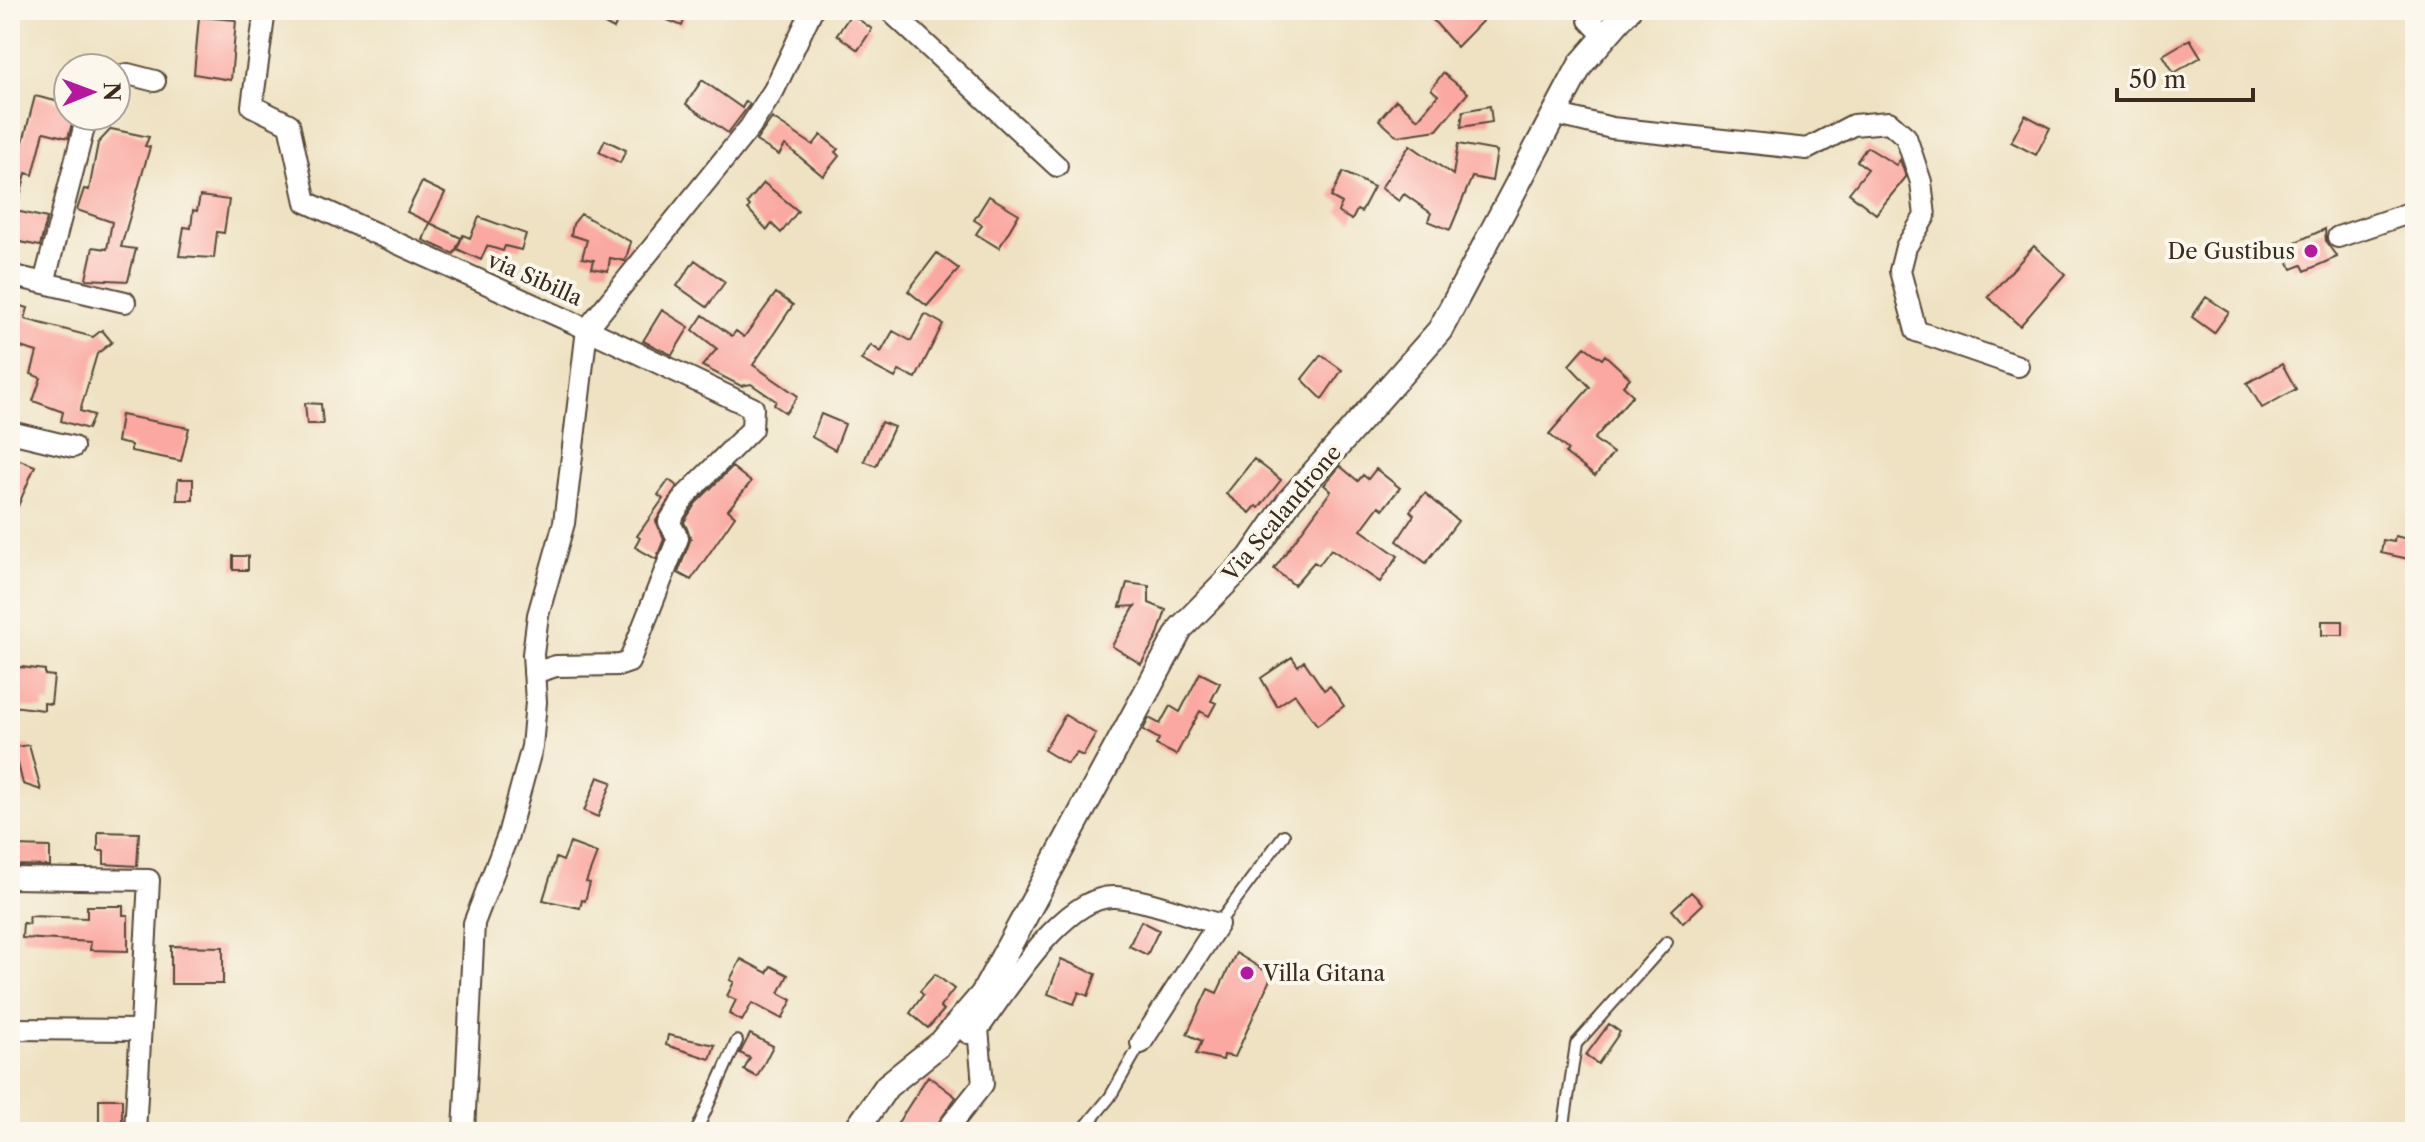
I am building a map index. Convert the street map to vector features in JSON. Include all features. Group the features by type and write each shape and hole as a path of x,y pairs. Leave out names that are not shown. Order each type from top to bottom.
{"street":[{"name":"via Sibilla","path":"265,10 252,106 289,124 306,202 587,329 750,127 774,90 812,10"},
{"path":"889,10 1057,166"},
{"path":"1598,10 1589,20 1605,37"},
{"name":"Via Scalandrone","path":"855,1132 887,1086 941,1043 983,994 1181,628 1250,558 1290,500 1440,330 1581,64 1628,10"},
{"path":"132,75 155,81"},
{"path":"1554,114 1612,128 1807,149 1853,125 1889,122 1906,137 1924,205 1925,216 1906,247 1900,271 1916,331 2018,366"},
{"path":"44,283 83,132"},
{"path":"2338,237 2415,211"},
{"path":"10,275 125,302"},
{"path":"464,1132 474,923 508,835 532,747 534,673 538,615 564,523 587,329 753,408 752,429 686,495 669,522 678,538 629,662 620,665 556,666 534,673"},
{"path":"10,432 73,447"},
{"path":"10,878 149,880 135,1132"},
{"path":"941,1043 978,1029 1061,921 1083,905 1115,897 1218,924 1141,1043"},
{"path":"10,1029 140,1030"},
{"path":"945,1132 983,1084 978,1029"}],"lane":[{"path":"1218,924 1284,835"},
{"path":"1563,1132 1576,1044 1667,942"},
{"path":"696,1132 737,1041"},
{"path":"1081,1132 1110,1097 1141,1043"}],"building":[{"path":"601,10 622,10 614,29 597,20"},
{"path":"643,10 688,10 682,26"},
{"path":"1444,10 1493,10 1457,47 1433,20"},
{"path":"851,14 872,29 858,50 837,35"},
{"path":"199,17 236,20 231,80 194,74"},
{"path":"2190,39 2201,57 2174,73 2163,55"},
{"path":"1443,73 1468,93 1437,130 1397,136 1379,120 1396,100 1418,119 1438,95 1431,89"},
{"path":"702,80 742,108 746,101 750,104 728,133 686,104"},
{"path":"35,96 52,100 52,132 70,132 68,138 44,132 33,175 26,173 16,211 47,218 40,246 15,241 18,228 10,226 10,138 23,142"},
{"path":"1490,106 1492,122 1461,127 1463,111"},
{"path":"2025,115 2050,128 2036,155 2011,142"},
{"path":"772,118 813,145 821,135 838,149 835,152 839,156 823,176 785,145 779,155 756,141"},
{"path":"108,132 149,137 145,146 150,147 121,247 136,249 128,281 86,279 93,247 107,249 112,222 77,210 84,189 89,190 98,143"},
{"path":"605,140 626,150 620,163 599,152"},
{"path":"1458,144 1497,151 1492,181 1472,177 1450,230 1428,221 1431,213 1404,194 1399,201 1381,188 1410,145 1453,175"},
{"path":"1867,147 1896,165 1900,160 1906,177 1876,214 1849,193 1868,169 1857,161"},
{"path":"1343,172 1374,187 1361,212 1357,210 1352,220 1338,212 1342,203 1331,197"},
{"path":"422,182 445,193 430,223 407,212"},
{"path":"764,183 798,211 781,233 772,224 767,230 748,209 750,206 747,203"},
{"path":"200,196 229,200 224,233 217,232 214,258 179,256 184,227 191,228 193,210 197,211"},
{"path":"989,196 1019,214 999,248 976,234 982,225 974,220"},
{"path":"581,214 631,242 625,261 610,258 608,271 592,268 594,260 582,258 587,240 571,235 573,224"},
{"path":"479,217 526,234 521,250 505,246 503,251 487,246 481,260 457,249 463,235 470,238"},
{"path":"430,223 461,238 454,254 423,240"},
{"path":"2325,229 2326,242 2337,257 2305,271 2302,265 2292,269 2282,248"},
{"path":"2034,246 2065,274 2020,326 1988,297"},
{"path":"937,253 959,269 927,306 908,291"},
{"path":"695,260 725,282 707,307 677,286"},
{"path":"776,293 793,305 753,365 798,396 786,413 774,405 776,401 751,384 741,386 702,366 717,349 693,330 703,315 732,336 736,331 744,337"},
{"path":"2206,297 2229,312 2214,333 2192,317"},
{"path":"10,303 28,308 25,319 93,337 102,330 112,342 97,354 80,411 94,415 88,429 61,421 63,412 33,401 41,378 31,374 37,352 17,346 14,357 10,356"},
{"path":"662,310 689,327 672,355 643,341"},
{"path":"925,314 943,324 916,378 899,371 895,378 861,360 871,345 881,352 893,331 911,341"},
{"path":"1585,347 1602,359 1605,355 1630,378 1623,386 1633,395 1594,439 1613,453 1595,476 1565,453 1568,450 1549,434 1590,387 1569,365"},
{"path":"1321,355 1342,370 1322,399 1302,379"},
{"path":"2282,364 2296,389 2262,408 2247,383"},
{"path":"305,403 321,404 323,424 307,424"},
{"path":"821,414 845,424 835,450 812,437"},
{"path":"121,415 189,428 181,461 131,451 131,445 117,442"},
{"path":"881,422 894,427 876,466 864,461"},
{"path":"10,456 35,466 10,525"},
{"path":"1254,459 1281,480 1259,508 1256,506 1250,513 1226,494"},
{"path":"1340,466 1358,481 1363,475 1368,479 1376,469 1400,488 1383,509 1379,506 1361,530 1398,556 1380,582 1331,549 1319,565 1314,562 1294,585 1274,569 1331,491 1324,485"},
{"path":"732,467 751,482 728,510 735,516 691,580 678,573 691,538 684,522 696,503"},
{"path":"178,479 193,479 193,500 177,500"},
{"path":"669,480 677,486 656,521 664,539 656,559 635,547 640,538 637,536 663,499 658,495"},
{"path":"1425,493 1458,521 1426,563 1397,541 1414,515 1410,511"},
{"path":"2395,536 2412,540 2409,559 2381,553 2383,540 2394,542"},
{"path":"233,556 248,556 248,570 233,570"},
{"path":"1127,583 1149,586 1149,603 1166,610 1157,637 1141,664 1112,646 1135,606 1120,607"},
{"path":"2322,621 2343,621 2343,635 2322,635"},
{"path":"1292,657 1298,666 1304,661 1324,690 1330,686 1344,706 1317,725 1295,694 1277,706 1261,678"},
{"path":"16,669 45,670 45,675 54,676 51,704 44,703 44,710 12,706"},
{"path":"1200,673 1220,683 1211,701 1216,703 1209,716 1200,711 1176,755 1156,745 1159,739 1143,730 1149,718 1160,724 1170,706 1180,712"},
{"path":"1065,715 1096,734 1083,756 1077,753 1067,764 1044,750"},
{"path":"29,745 41,790 23,784 14,747"},
{"path":"598,777 612,782 598,817 584,811"},
{"path":"98,832 139,833 137,866 104,864 104,851 98,851"},
{"path":"570,843 597,853 586,882 590,883 585,901 582,900 580,908 543,900 556,858 563,861"},
{"path":"13,846 50,847 50,866 13,865"},
{"path":"1691,892 1703,904 1683,923 1672,910"},
{"path":"87,906 123,906 123,915 128,915 128,951 90,950 91,942 22,938 23,923 29,924 29,916 87,918"},
{"path":"1141,921 1159,930 1147,955 1129,946"},
{"path":"171,946 223,947 223,984 171,984"},
{"path":"1236,953 1272,975 1235,1057 1224,1055 1223,1060 1196,1054 1202,1041 1187,1034 1208,989 1217,993"},
{"path":"741,959 767,973 771,966 788,975 779,993 792,1000 782,1019 752,1003 742,1021 729,1014 736,1000 727,996 734,982 730,980"},
{"path":"1061,959 1096,974 1088,996 1079,992 1074,1004 1048,994"},
{"path":"935,974 954,989 940,1007 944,1010 928,1028 910,1013 923,995 920,991"},
{"path":"1609,1024 1620,1032 1598,1064 1586,1055"},
{"path":"750,1034 773,1046 757,1077 744,1070 750,1058 740,1053"},
{"path":"668,1035 715,1045 710,1059 666,1045"},
{"path":"928,1076 956,1097 932,1132 892,1132"},
{"path":"99,1099 122,1099 122,1126 99,1126"}],"place":[{"name":"De Gustibus","path":"2311,251"},
{"name":"Villa Gitana","path":"1247,973"}]}
